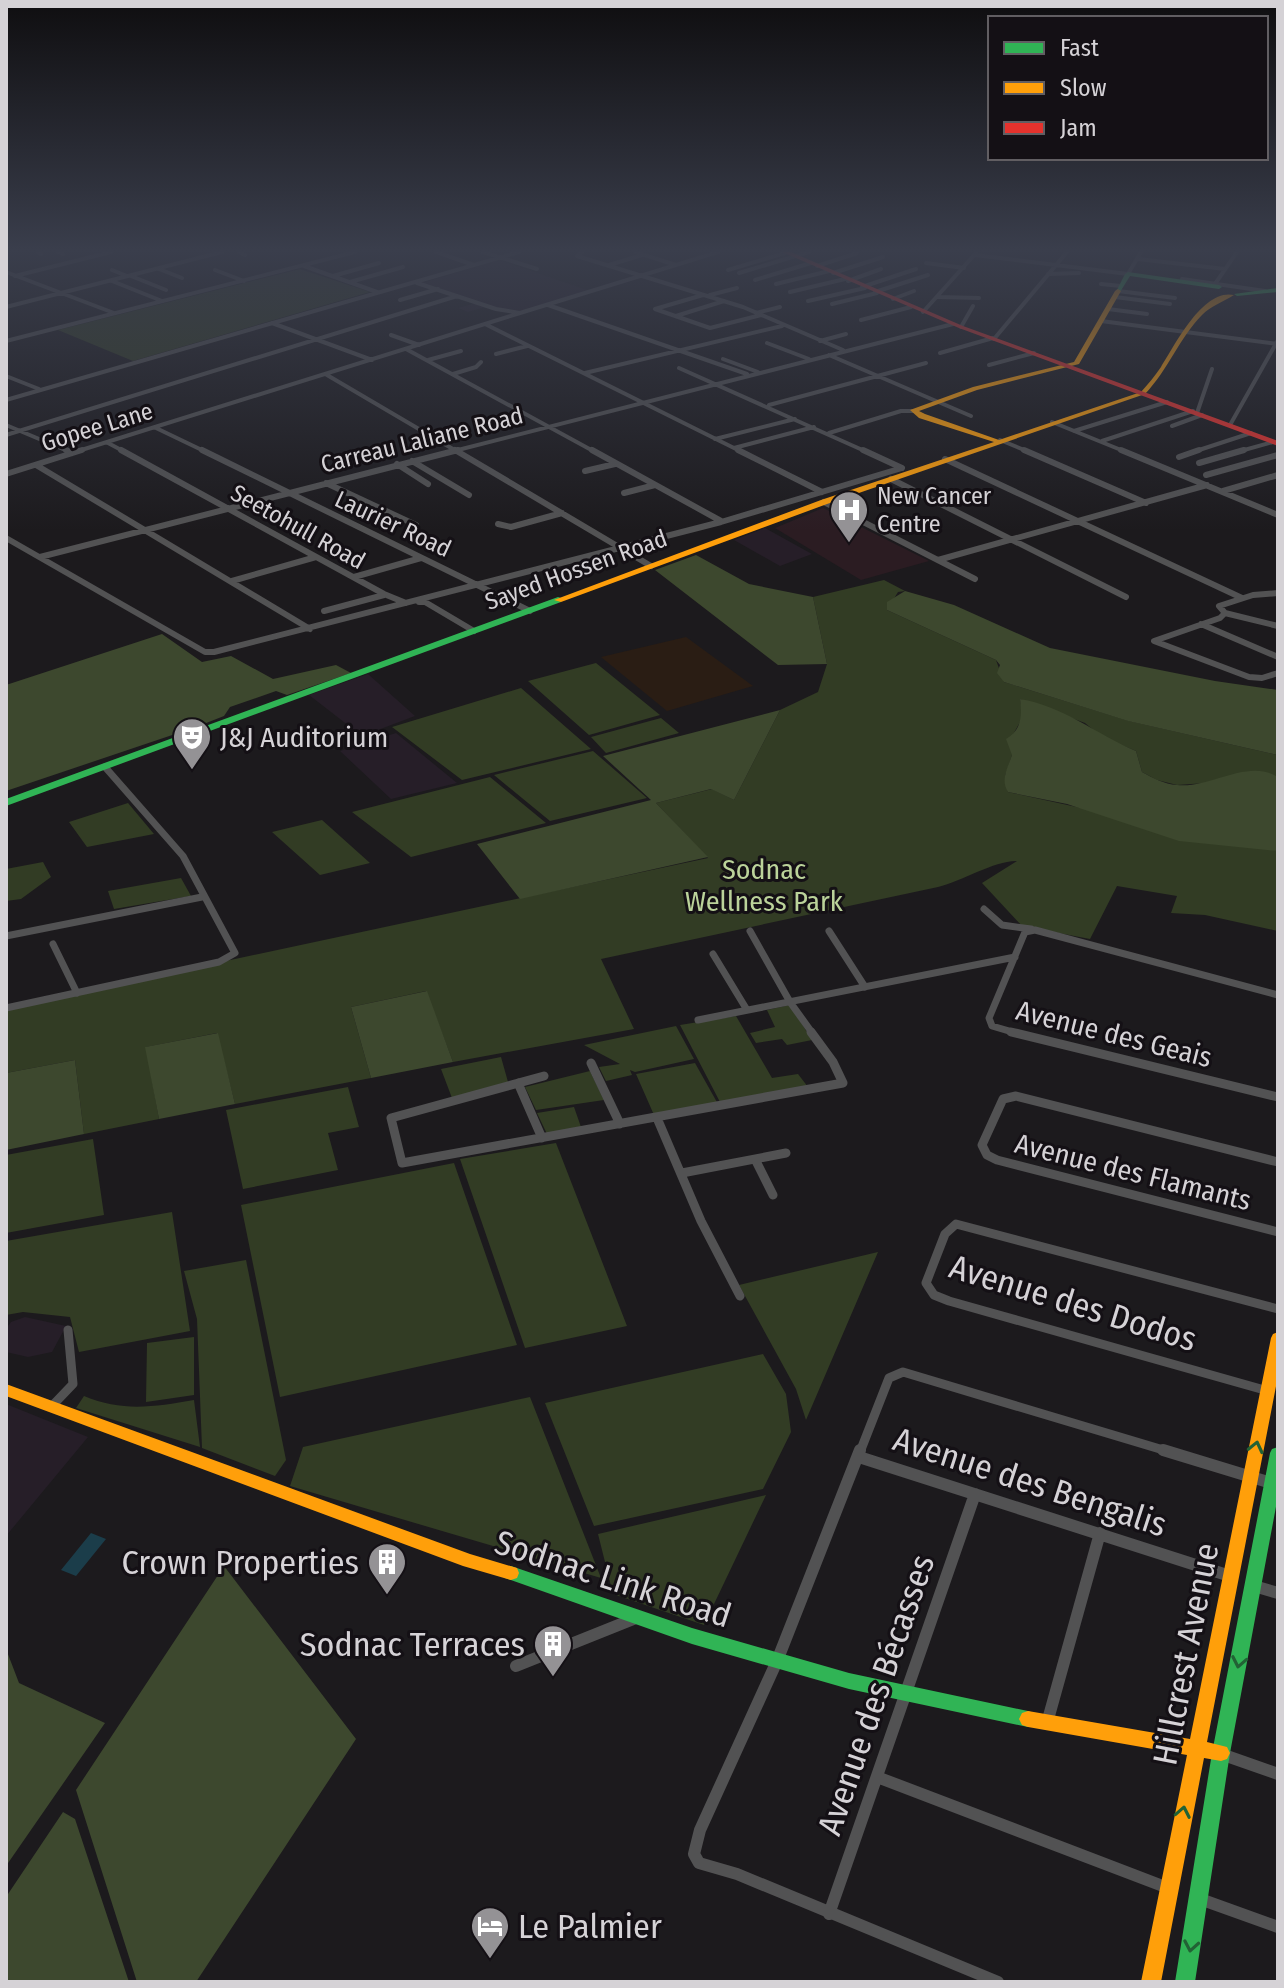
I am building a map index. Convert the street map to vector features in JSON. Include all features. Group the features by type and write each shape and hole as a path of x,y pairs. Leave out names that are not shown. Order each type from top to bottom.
{"main road":[{"path":"1010,345 1275,443"},
{"path":"991,441 915,411 917,407 934,401 1078,362 1088,345"},
{"path":"1143,393 1156,379 1177,345"},
{"name":"Sayed Hossen Road","path":"14,800 651,566 823,497 891,479 906,470 1143,393"},
{"name":"Hillcrest Avenue","path":"1151,1982 1278,1338"},
{"name":"Sodnac Link Road","path":"6,1390 469,1561 777,1661 906,1696 1221,1753"},
{"name":"Hillcrest Avenue","path":"1185,1982 1221,1753 1276,1484 1278,1453"}],"street":[{"path":"6,400 196,345"},
{"path":"6,435 297,345"},
{"path":"332,345 373,360"},
{"name":"Gopee Lane","path":"6,474 420,345"},
{"path":"496,354 528,345 733,448 975,579"},
{"path":"663,345 748,375"},
{"path":"584,373 701,345"},
{"path":"767,345 809,359"},
{"path":"767,345 801,361"},
{"path":"829,345 844,351"},
{"name":"Carreau Laliane Road","path":"40,557 871,345"},
{"path":"940,353 972,345"},
{"path":"1230,425 1275,345"},
{"path":"406,349 721,522"},
{"path":"427,360 461,351"},
{"path":"989,365 1034,353"},
{"path":"828,354 971,416"},
{"path":"723,359 758,372"},
{"path":"452,374 476,367 481,362"},
{"path":"768,405 926,363"},
{"path":"679,368 718,382 906,470"},
{"path":"1172,426 1197,413 1212,369"},
{"path":"327,375 651,566"},
{"path":"8,378 40,390"},
{"path":"1074,431 1167,402"},
{"path":"829,433 901,411 915,411"},
{"path":"1101,442 1197,413"},
{"path":"715,439 796,418"},
{"path":"1052,422 1278,515"},
{"path":"6,425 73,453"},
{"path":"733,448 814,427"},
{"path":"44,441 86,428"},
{"name":"Laurier Road","path":"155,428 530,611"},
{"path":"1179,457 1251,433"},
{"path":"991,441 1147,504"},
{"name":"Seetohull Road","path":"108,443 401,603 425,602 474,631"},
{"path":"1199,463 1275,443"},
{"path":"1206,475 1278,455"},
{"path":"945,459 1242,598"},
{"path":"411,461 469,495"},
{"path":"585,471 615,463"},
{"path":"397,464 428,484"},
{"path":"36,465 310,629"},
{"path":"6,538 205,652 221,651 823,497 906,470"},
{"path":"1222,492 1278,475"},
{"path":"891,479 1126,597"},
{"path":"326,483 416,525"},
{"path":"624,493 655,485"},
{"path":"938,560 1207,485"},
{"path":"498,524 511,527 562,513"},
{"path":"232,581 317,557"},
{"path":"353,577 422,557"},
{"path":"1278,593 1259,593 1219,606 1225,613 1241,614 1278,626"},
{"path":"324,611 384,594"},
{"path":"1225,613 1220,618 1154,641 1249,677 1262,678 1278,673"},
{"path":"1200,624 1278,657"},
{"path":"6,1008 219,962 235,953 202,897 183,856 105,767"},
{"path":"6,936 202,897"},
{"path":"984,909 1002,925 1278,995"},
{"path":"544,1076 391,1118 402,1163 843,1083 833,1062 790,1002 750,931"},
{"path":"829,931 865,987"},
{"name":"Avenue des Geais","path":"1030,931 1015,957 989,1018 992,1026 1278,1097"},
{"path":"53,944 77,993"},
{"path":"713,954 747,1010"},
{"path":"698,1020 1015,957"},
{"path":"591,1063 620,1124"},
{"path":"518,1083 542,1138"},
{"name":"Avenue des Flamants","path":"1278,1162 1016,1096 1003,1099 982,1145 987,1155 997,1160 1278,1232"},
{"path":"657,1118 701,1221 740,1296"},
{"path":"682,1173 786,1153"},
{"path":"755,1159 773,1195"},
{"name":"Avenue des Dodos","path":"1269,1391 949,1301 934,1295 926,1283 945,1234 956,1224 1278,1309"},
{"path":"52,1406 73,1384 68,1330"},
{"name":"Avenue des Bengalis","path":"1230,1576 859,1457 886,1388 894,1374 903,1372 1249,1476"},
{"path":"859,1457 777,1661 700,1830 694,1854 699,1863 737,1874 998,1982"},
{"path":"1249,1476 1276,1484"},
{"name":"Avenue des Bécasses","path":"829,1914 975,1494"},
{"path":"1047,1723 1100,1533"},
{"path":"1254,1586 1278,1593"},
{"path":"516,1666 637,1618"},
{"path":"1221,1753 1278,1774"},
{"path":"877,1777 1169,1889"},
{"path":"1200,1899 1278,1927"}],"shaded area":[{"name":"New Cancer Centre","path":"823,508 929,561 861,580 775,528"},
{"path":"765,528 812,554 780,566 734,540"},
{"path":"686,637 753,686 667,711 601,657"},
{"path":"368,674 415,716 362,736 309,695"},
{"path":"396,733 457,783 391,799 340,751"},
{"path":"25,1317 66,1326 52,1352 28,1357 6,1352 6,1329 11,1322"},
{"path":"6,1404 88,1437 6,1536"}],"green space":[{"path":"94,345 189,345 133,361"},
{"path":"696,555 749,584 813,597 827,664 778,665 655,570"},
{"name":"Sodnac Wellness Park","path":"884,580 905,591 898,592 887,610 996,660 1004,682 1129,721 1278,755 1278,778 1177,785 1142,772 1136,751 1102,737 1085,723 1020,699 1023,717 1012,736 1012,755 1005,776 1008,792 1278,851 1278,931 1205,915 1171,913 1177,896 1117,886 1090,939 1022,926 982,883 1017,861 989,867 938,887 601,959 634,1029 453,1062 426,991 351,1007 371,1078 235,1104 217,1033 146,1047 159,1119 84,1134 75,1060 6,1073 6,1008 708,858 656,803 712,789 734,800 780,710 818,692 827,664 813,597"},
{"path":"905,591 954,605 1050,648 1215,681 1278,690 1278,755 1128,721 1004,682 997,673 1000,665 996,660 887,610 887,602"},
{"path":"162,634 202,662 231,656 273,679 336,665 351,673 287,695 276,691 230,707 224,716 196,727 6,791 6,685"},
{"path":"596,663 660,715 589,735 528,681"},
{"path":"521,688 591,749 462,780 392,727"},
{"path":"1020,699 1065,714 1136,751 1142,772 1168,783 1189,785 1252,771 1276,776 1278,851 1179,841 1067,804 1008,792 1005,778 1012,755 1006,739 1020,722"},
{"path":"780,710 734,800 711,789 656,803 708,857 520,899 477,844 651,800 603,756"},
{"path":"661,718 679,733 606,753 591,737"},
{"path":"593,751 647,798 550,821 494,775"},
{"path":"490,777 546,823 411,857 352,812"},
{"path":"128,803 154,834 87,847 69,822"},
{"path":"322,820 370,863 320,875 272,832"},
{"path":"43,862 51,877 21,899 6,901 6,869"},
{"path":"181,878 191,896 114,909 108,891"},
{"path":"427,991 453,1062 371,1078 351,1007"},
{"path":"790,1005 812,1040 787,1045 782,1039 756,1043 750,1033 775,1027 767,1010"},
{"path":"736,1016 772,1078 798,1074 808,1087 721,1104 680,1025"},
{"path":"676,1026 694,1059 635,1072 630,1070 632,1075 606,1081 599,1067 620,1064 584,1045"},
{"path":"218,1033 235,1104 159,1119 145,1047"},
{"path":"501,1057 508,1082 452,1098 441,1069"},
{"path":"75,1060 84,1134 6,1150 6,1073"},
{"path":"695,1063 718,1104 654,1115 636,1074"},
{"path":"590,1071 604,1100 536,1110 525,1087"},
{"path":"348,1087 359,1127 328,1133 338,1170 243,1189 226,1110"},
{"path":"574,1107 581,1127 547,1134 537,1113"},
{"path":"93,1139 104,1215 6,1233 6,1155"},
{"path":"556,1143 627,1326 525,1348 460,1159"},
{"path":"454,1163 517,1345 280,1397 241,1205"},
{"path":"172,1212 190,1331 79,1352 70,1317 23,1312 6,1315 6,1241"},
{"path":"878,1252 806,1420 796,1389 739,1285"},
{"path":"246,1260 286,1460 275,1476 202,1448 197,1319 184,1271"},
{"path":"194,1337 194,1395 146,1402 147,1343"},
{"path":"763,1354 786,1394 791,1432 763,1489 594,1526 545,1403"},
{"path":"84,1396 125,1406 194,1400 200,1447 76,1408"},
{"path":"530,1397 601,1578 290,1486 303,1447"},
{"path":"766,1495 704,1625 613,1594 598,1534"},
{"path":"224,1566 356,1739 196,1982 137,1982 76,1790"},
{"path":"6,1649 19,1683 105,1723 6,1866"},
{"path":"63,1812 75,1819 129,1982 6,1982 6,1897"}],"water":[{"path":"91,1533 106,1539 76,1576 61,1570"}],"traffic: fast":[{"path":"6,803 558,600"},
{"path":"1185,1982 1221,1753 1278,1453"},
{"path":"511,1573 692,1636 849,1681 1028,1719"}],"traffic: slow":[{"path":"996,440 922,416 914,410 975,388 1077,363 1087,345"},
{"path":"558,600 824,502 1143,393 1177,345"},
{"path":"1151,1982 1278,1338"},
{"path":"6,1390 469,1561 511,1573"},
{"path":"1028,1719 1221,1753"}],"traffic: jam":[{"path":"1009,345 1278,444"}],"place":[{"name":"New Cancer Centre","path":"849,544"},
{"name":"J&J Auditorium","path":"192,771"},
{"name":"Crown Properties","path":"387,1596"},
{"name":"Sodnac Terraces","path":"553,1678"},
{"name":"Le Palmier","path":"490,1960"}]}
